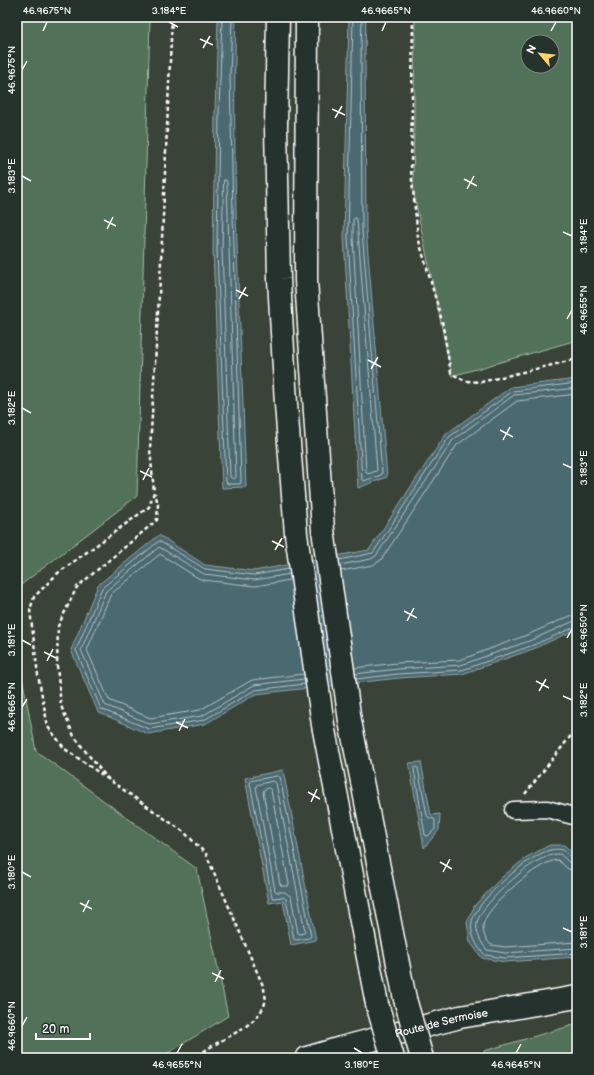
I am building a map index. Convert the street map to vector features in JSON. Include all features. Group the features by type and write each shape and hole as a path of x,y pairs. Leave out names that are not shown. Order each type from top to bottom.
{"main road":[{"path":"278,17 276,126 279,279 286,404 296,534 323,726 377,1004 393,1058"},
{"path":"307,17 306,280 323,530 350,721 405,999 422,1058"},
{"name":"Route de Sermoise","path":"307,1058 460,1017 577,997"}],"street":[{"path":"513,810 547,809 577,817"}],"path":[{"path":"113,784 74,736 61,706 57,666 58,626 77,587 157,520 158,504 154,492 150,449 161,261 172,17"},
{"path":"413,17 411,171 418,237 442,320 451,373 465,381 481,382 577,359"},
{"path":"154,492 149,507 58,573 34,598 30,610 38,674 48,727 65,749 113,784 184,832 206,854 264,988 266,1002 258,1017 203,1051 196,1058"},
{"path":"574,731 577,722"},
{"path":"513,810 550,760 577,728"}],"green space":[{"path":"17,17 150,17 137,496 17,588"},
{"path":"415,17 577,17 577,340 452,376 413,190"},
{"path":"17,650 36,751 197,869 228,1016 160,1058 17,1058"},
{"path":"577,1024 577,1058 484,1058 484,1051"}],"water":[{"path":"218,17 236,17 236,194 246,487 222,488 213,249"},
{"path":"349,17 366,17 366,230 387,477 358,488 344,237"},
{"path":"577,379 577,629 533,649 462,674 399,678 256,694 205,724 148,734 98,712 71,650 98,585 159,535 205,565 254,571 369,550 446,434 511,387"},
{"path":"421,762 431,815 440,814 439,830 424,848 409,763"},
{"path":"283,770 316,940 291,945 283,901 269,903 245,778"},
{"path":"550,845 564,845 575,855 577,869 577,957 505,962 482,958 470,942 467,922 475,905 502,877 527,857"}]}
